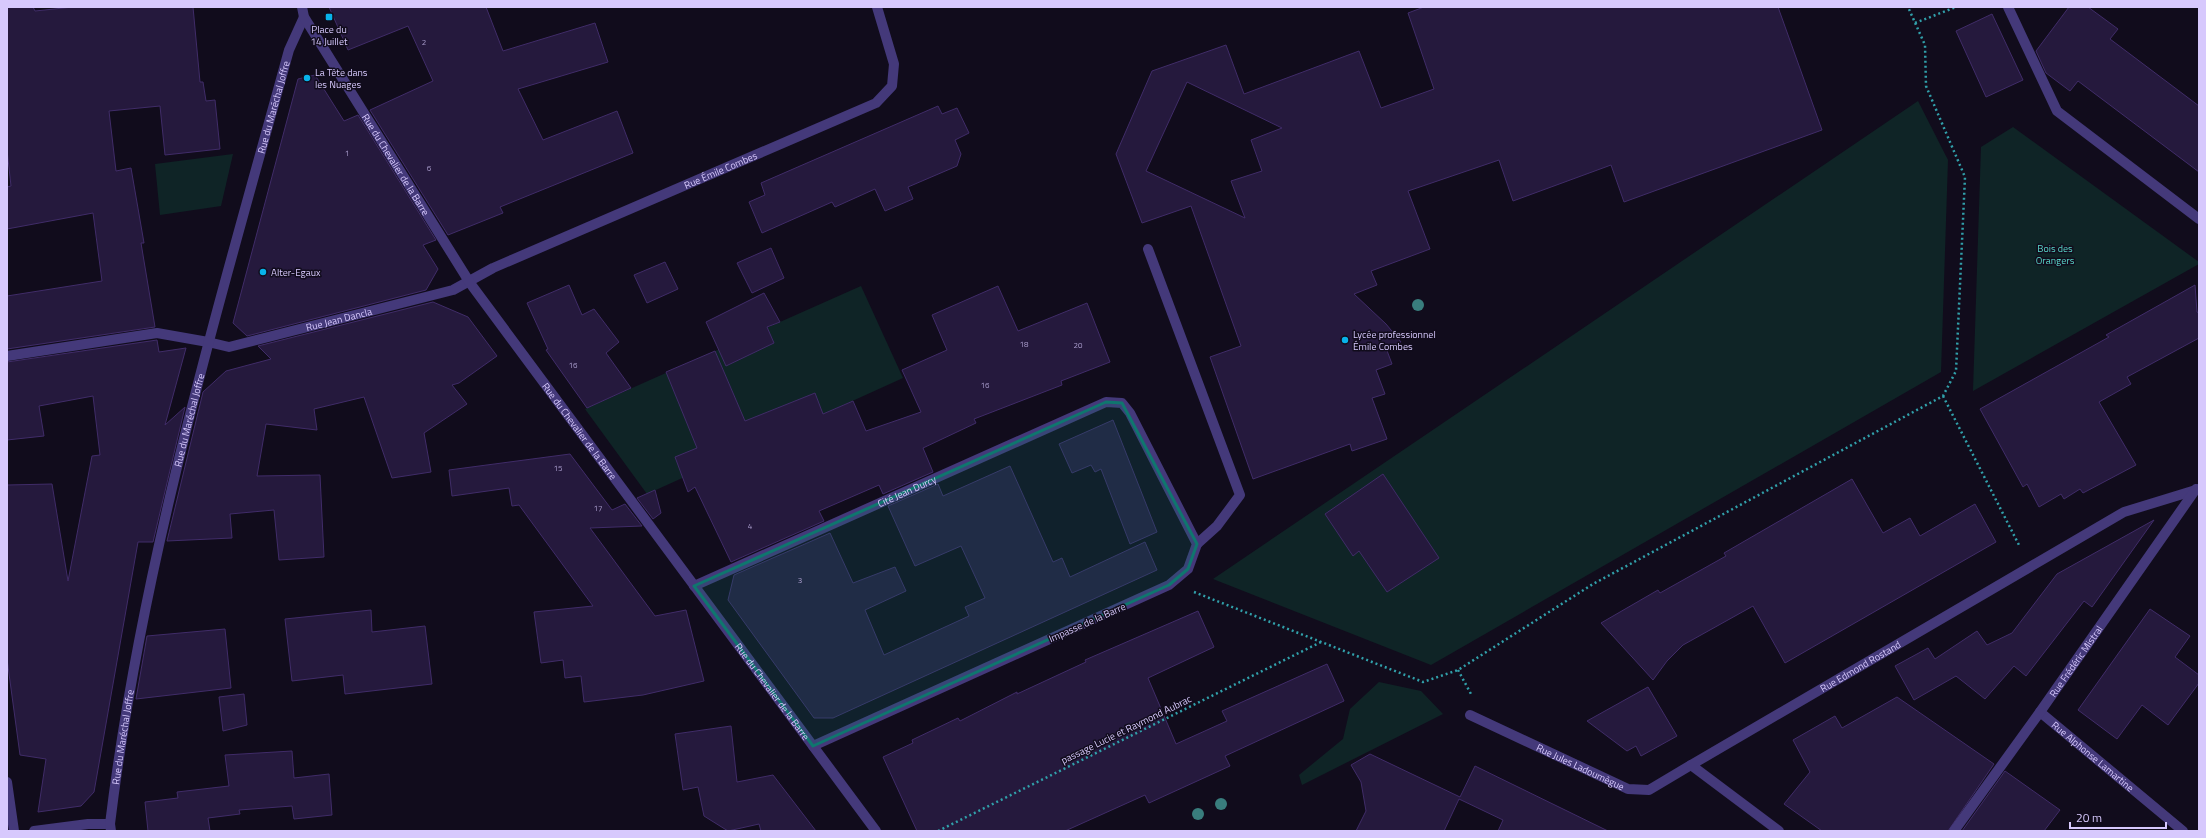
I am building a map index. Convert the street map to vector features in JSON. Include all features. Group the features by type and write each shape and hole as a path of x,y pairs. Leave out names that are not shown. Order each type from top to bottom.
{"street":[{"name":"Rue Émile Combes","path":"470,283 493,268 876,103 892,86 894,64 877,7"},
{"path":"2008,7 2057,111 2199,219"},
{"name":"Rue du Chevalier de la Barre","path":"303,12 470,283 876,831"},
{"name":"Rue du Maréchal Joffre","path":"110,827 120,738 157,550 208,342 289,50 303,12"},
{"path":"1148,249 1240,495 1217,526 1197,544"},
{"name":"Rue Jean Dancla","path":"7,356 158,333 229,347 453,290 470,283"},
{"name":"Cité Jean Durcy","path":"694,586 1106,402 1122,403 1130,413 1197,544"},
{"name":"Rue Edmond Rostand","path":"1692,765 2124,512 2198,489"},
{"name":"Rue Frédéric Mistral","path":"1954,831 2198,489"},
{"name":"Impasse de la Barre","path":"813,746 1169,585 1188,569 1197,544"},
{"name":"Rue Alphonse Lamartine","path":"2040,712 2183,831"},
{"name":"Rue Jules Ladoumègue","path":"1470,715 1628,789 1649,790 1692,765"},
{"path":"1692,765 1779,831"},
{"path":"7,782 14,831"},
{"path":"34,831 88,824 110,827"}],"path":[{"path":"1182,574 1195,593 1423,682 1458,670 1593,584 1943,396 1956,371 1965,177 1926,86 1925,45 1908,7"},
{"path":"1915,23 1956,7"},
{"path":"1943,396 2030,567"},
{"name":"passage Lucie et Raymond Aubrac","path":"938,831 1321,642"}],"highlighted area":[{"path":"1106,402 1122,403 1197,544 1188,569 1169,585 813,746 694,586"}],"green space":[{"path":"1918,101 1948,160 1941,372 1431,665 1213,579"},
{"name":"Bois des Orangers","path":"2013,127 2199,262 2199,264 1973,391 1981,147"},
{"path":"233,154 221,206 160,215 155,164"},
{"path":"861,286 903,378 647,494 585,409"},
{"path":"1379,682 1421,691 1443,714 1302,785 1299,775 1343,739 1350,709"}],"building":[{"path":"7,7 33,7 35,11 73,7 193,7 200,82 203,82 206,101 215,100 220,149 165,155 160,106 109,111 116,171 131,168 144,243 141,243 155,327 7,349 7,296 102,281 93,213 7,229 7,187 11,186 7,150"},
{"path":"329,7 486,7 503,51 595,23 608,62 518,89 543,140 617,111 633,153 500,207 503,213 448,235 370,110 433,81 408,26 348,50"},
{"path":"1424,7 1778,7 1822,130 1624,202 1611,165 1513,201 1499,160 1408,191 1430,249 1371,271 1377,285 1354,294 1386,324 1401,342 1386,348 1392,364 1376,370 1385,394 1372,398 1387,439 1352,451 1350,444 1253,479 1210,357 1241,346 1191,206 1142,223 1116,154 1152,71 1226,45 1244,94 1359,51 1381,108 1434,89 1408,13","holes":["1187,82 1282,128 1251,140 1262,171 1231,181 1245,218 1146,171"]},
{"path":"2069,7 2088,7 2118,29 2110,39 2199,106 2199,172 2078,81 2070,91 2046,73 2036,51"},
{"path":"1992,14 2023,80 1986,97 1956,31"},
{"path":"315,75 344,121 358,115 436,240 423,245 438,269 426,290 247,336 233,323 298,79"},
{"path":"938,106 942,114 957,108 969,133 955,140 961,154 957,166 908,187 913,199 885,211 875,189 835,207 832,202 762,233 749,202 765,195 761,183"},
{"path":"771,248 784,278 752,293 737,263"},
{"path":"665,262 678,289 647,303 634,275"},
{"path":"569,285 582,315 594,309 619,342 606,353 631,388 587,408 546,350 548,349 527,303"},
{"path":"2195,285 2197,312 2199,313 2199,338 2127,377 2131,384 2099,402 2136,465 2083,493 2080,489 2064,499 2061,494 2039,507 2027,484 2023,487 1980,409 2109,337 2106,335"},
{"path":"998,286 1018,331 1087,303 1110,362 1061,381 1062,385 974,419 976,423 923,448 933,472 883,494 879,485 819,511 824,521 731,562 695,487 688,492 675,457 697,448 666,372 715,351 745,421 815,393 823,414 853,401 866,431 921,412 902,370 947,350 932,315"},
{"path":"764,293 780,322 767,327 774,343 726,366 706,322"},
{"path":"433,302 468,317 497,356 459,383 452,385 467,404 424,433 431,472 392,478 364,397 314,409 317,430 266,424 257,476 320,475 324,557 279,560 274,510 230,514 232,538 167,541 203,392 226,371 271,359 258,346"},
{"path":"157,340 159,352 186,348 165,425 185,407 153,542 138,542 94,792 81,806 38,812 46,759 20,755 7,659 7,485 52,484 68,581 92,456 100,455 93,396 39,406 44,436 7,440 7,362"},
{"path":"1113,420 1157,532 1130,544 1101,469 1095,472 1091,465 1072,473 1059,444"},
{"path":"570,454 612,510 625,504 642,526 590,528 655,616 686,610 704,681 643,695 584,702 581,676 565,678 563,660 541,663 534,612 593,606 519,505 512,506 509,488 452,496 449,470"},
{"path":"1010,466 1053,562 1062,558 1070,577 1145,542 1157,570 833,718 814,718 728,600 734,575 830,533 853,583 895,567 906,591 865,610 884,655 969,616 965,607 985,598 961,546 915,566 888,506 938,484 943,496"},
{"path":"1383,474 1439,558 1387,592 1359,551 1353,556 1325,514"},
{"path":"1852,479 1883,533 1910,518 1920,536 1975,504 1996,542 1785,663 1753,606 1683,645 1667,661 1653,680 1601,623 1658,590 1660,593 1726,556 1724,553"},
{"path":"655,490 661,513 653,519 637,498"},
{"path":"2154,520 2092,607 2084,601 2026,676 2014,666 1985,699 1956,676 1914,700 1895,666 1928,648 1935,659 1977,631 1987,645 2012,633 2057,574"},
{"path":"2150,609 2190,636 2175,657 2199,675 2199,683 2168,725 2142,705 2117,739 2078,710"},
{"path":"371,610 372,632 425,626 432,684 345,694 343,675 292,681 285,619"},
{"path":"1198,611 1214,647 1148,678 1176,744 1227,721 1222,711 1327,664 1344,701 1225,756 1230,766 1149,803 1145,795 1065,831 917,831 883,757 913,743 912,740 958,718 960,721 1017,692 1017,694 1086,662 1085,660"},
{"path":"225,629 231,688 136,699 147,636"},
{"path":"1648,687 1677,736 1641,756 1636,746 1627,751 1587,721"},
{"path":"244,694 247,725 223,731 219,697"},
{"path":"1897,697 1994,764 1948,831 1822,831 1784,804 1810,772 1793,740 1835,716 1842,728"},
{"path":"731,726 737,782 773,775 816,831 761,831 759,824 728,831 704,816 698,787 683,790 675,734"},
{"path":"292,751 294,778 329,774 332,815 294,819 292,806 239,810 240,814 208,818 210,831 148,831 145,802 178,798 177,792 229,786 225,755"},
{"path":"1370,754 1460,797 1475,766 1608,831 1498,831 1503,820 1459,799 1444,831 1356,831 1366,811 1361,782 1351,765"},
{"path":"2005,771 2060,810 2044,831 1962,831"}],"place":[{"name":"Place du 14 Juillet","path":"329,17"},
{"name":"La Tête dans les Nuages","path":"307,78"},
{"name":"Alter-Egaux","path":"263,272"},
{"name":"Lycée professionnel Émile Combes","path":"1345,340"}]}
